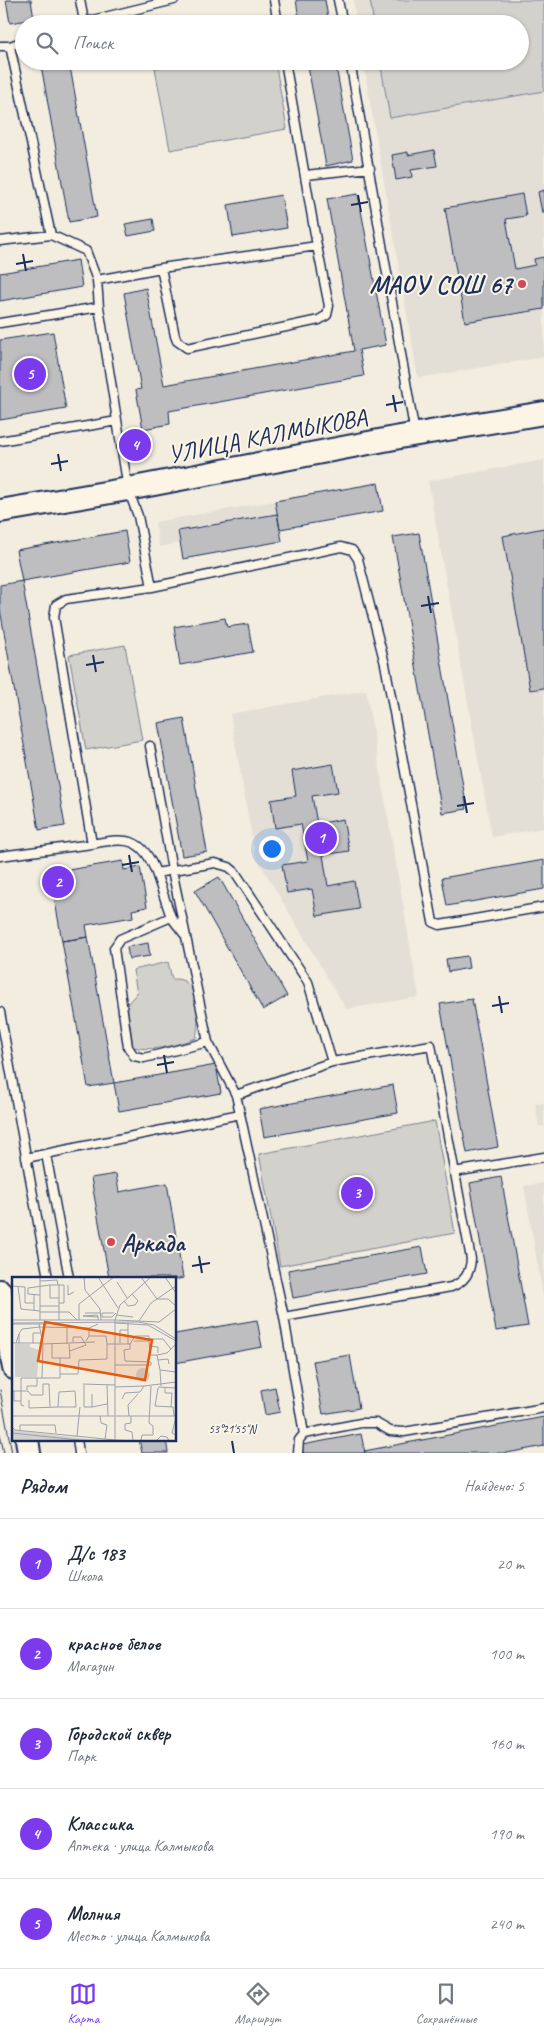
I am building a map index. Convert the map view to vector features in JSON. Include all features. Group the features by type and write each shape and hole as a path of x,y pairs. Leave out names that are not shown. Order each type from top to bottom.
{"main road":[{"name":"УЛИЦА КАЛМЫКОВА","path":"0,511 544,413"},
{"path":"0,1291 12,1357"},
{"path":"27,1440 29,1453"}],"lane":[{"path":"80,0 80,15"},
{"path":"110,15 174,0"},
{"path":"274,0 276,15"},
{"path":"338,0 341,15"},
{"path":"0,46 15,44"},
{"path":"10,46 15,69"},
{"path":"15,70 51,235"},
{"path":"161,268 175,336 181,345 192,348 324,318 329,311 287,70"},
{"path":"352,70 416,436"},
{"path":"306,175 370,168"},
{"path":"0,241 51,235 86,251 98,280 99,307 128,489 138,516 152,587"},
{"path":"98,280 161,268 317,246"},
{"path":"0,323 99,307"},
{"path":"0,441 117,421"},
{"path":"92,844 54,611 61,601 152,587 341,548 352,550 358,559 385,664 433,922 440,925 544,907"},
{"path":"150,746 172,870 208,1042 236,1095 284,1317 304,1434"},
{"path":"0,856 116,839 128,840 138,844 151,859 170,917 186,937"},
{"path":"156,873 214,863 229,867 235,872 308,982 332,1062"},
{"path":"170,917 120,939 114,948 128,1047 134,1056 144,1058 208,1042"},
{"path":"0,1012 48,1277"},
{"path":"236,1095 332,1062 431,1046 471,1259 470,1269 466,1277 459,1284 284,1317"},
{"path":"26,1158 240,1114"},
{"path":"46,1154 69,1277"},
{"path":"454,1172 544,1157"},
{"path":"298,1453 299,1440 304,1434 361,1423 376,1423 390,1431 404,1432 544,1408"},
{"path":"77,1440 79,1453"}],"shaded area":[{"path":"353,0 544,0 544,357 418,378 365,70 529,70 529,15 356,15"},
{"path":"370,0 544,0 544,91 390,118 382,70 529,70 529,15 372,15"},
{"path":"155,70 277,70 287,129 170,150"},
{"path":"544,460 544,828 492,837 428,481"},
{"path":"275,501 277,514 179,531 180,543 159,547 155,522"},
{"path":"125,645 142,740 86,750 69,655"},
{"path":"366,690 419,997 346,1009 255,855 230,714"},
{"path":"168,962 172,979 184,981 194,992 198,1007 196,1038 157,1048 133,1047 127,1004 137,993 133,970"},
{"path":"544,1103 544,1126 539,1126 535,1104"},
{"path":"435,1121 455,1233 280,1266 259,1154"},
{"path":"544,1183 544,1302 524,1186"}],"building":[{"path":"6,0 31,0 33,15 15,15 15,22 10,23"},
{"path":"296,0 325,0 328,15 298,15"},
{"path":"42,70 71,70 97,217 69,222"},
{"path":"309,70 337,70 353,160 326,166"},
{"path":"434,150 437,166 411,170 412,177 396,180 392,155 408,152 408,155"},
{"path":"544,190 544,213 542,213 538,192"},
{"path":"358,194 386,345 359,350 364,376 169,411 170,424 143,429 136,390 141,389 124,293 146,288 164,385 354,351 327,199"},
{"path":"522,194 526,216 506,219 515,269 535,265 534,259 544,257 544,309 465,322 445,208"},
{"path":"281,195 287,228 233,237 228,205"},
{"path":"153,219 155,231 128,236 125,224"},
{"path":"78,260 82,287 0,301 0,273"},
{"path":"53,332 66,409 0,420 0,340"},
{"path":"378,483 383,511 280,529 275,501"},
{"path":"277,514 282,541 183,559 178,531"},
{"path":"544,528 544,688 530,690 503,536"},
{"path":"125,531 130,562 22,581 16,550"},
{"path":"419,533 467,809 442,813 393,537"},
{"path":"22,581 65,826 39,830 0,609 0,585"},
{"path":"225,618 227,627 248,624 253,652 180,665 174,627"},
{"path":"184,718 207,852 182,856 158,723"},
{"path":"333,764 338,792 312,796 317,824 343,819 349,851 323,855 328,886 354,881 359,909 317,916 312,889 287,893 282,865 308,861 301,824 275,828 271,800 296,796 292,771"},
{"path":"544,860 544,889 447,906 442,878"},
{"path":"123,861 124,870 140,867 147,907 132,910 133,917 86,925 88,937 62,941 50,873"},
{"path":"219,877 287,996 263,1010 195,891"},
{"path":"88,937 114,1083 88,1087 62,941"},
{"path":"148,943 150,956 129,959 127,947"},
{"path":"467,956 469,968 448,972 446,959"},
{"path":"472,999 498,1147 467,1153 440,1004"},
{"path":"216,1065 221,1093 119,1111 114,1083"},
{"path":"393,1085 398,1113 264,1137 259,1109"},
{"path":"116,1174 119,1192 167,1183 183,1278 176,1280 176,1277 109,1277 91,1178"},
{"path":"501,1177 528,1326 496,1331 470,1183"},
{"path":"422,1247 427,1274 293,1298 288,1270"},
{"path":"257,1320 262,1347 176,1363 176,1334"},
{"path":"350,1355 359,1408 323,1414 313,1361"},
{"path":"275,1387 280,1412 265,1415 261,1390"},
{"path":"544,1417 544,1446 507,1453 365,1453 364,1451"},
{"path":"361,1434 365,1453 303,1453 302,1445"},
{"path":"139,1440 166,1440 168,1453 142,1453"}],"tram line":[{"path":"0,1390 12,1453"},
{"path":"0,1434 4,1453"}],"place":[{"name":"МАОУ СОШ 67","path":"522,284"},
{"name":"Молния","path":"30,374"},
{"name":"Классика","path":"135,445"},
{"name":"Д/с 183","path":"321,838"},
{"name":"красное белое","path":"58,882"},
{"name":"Городской сквер","path":"357,1193"},
{"name":"Аркада","path":"111,1242"}]}
